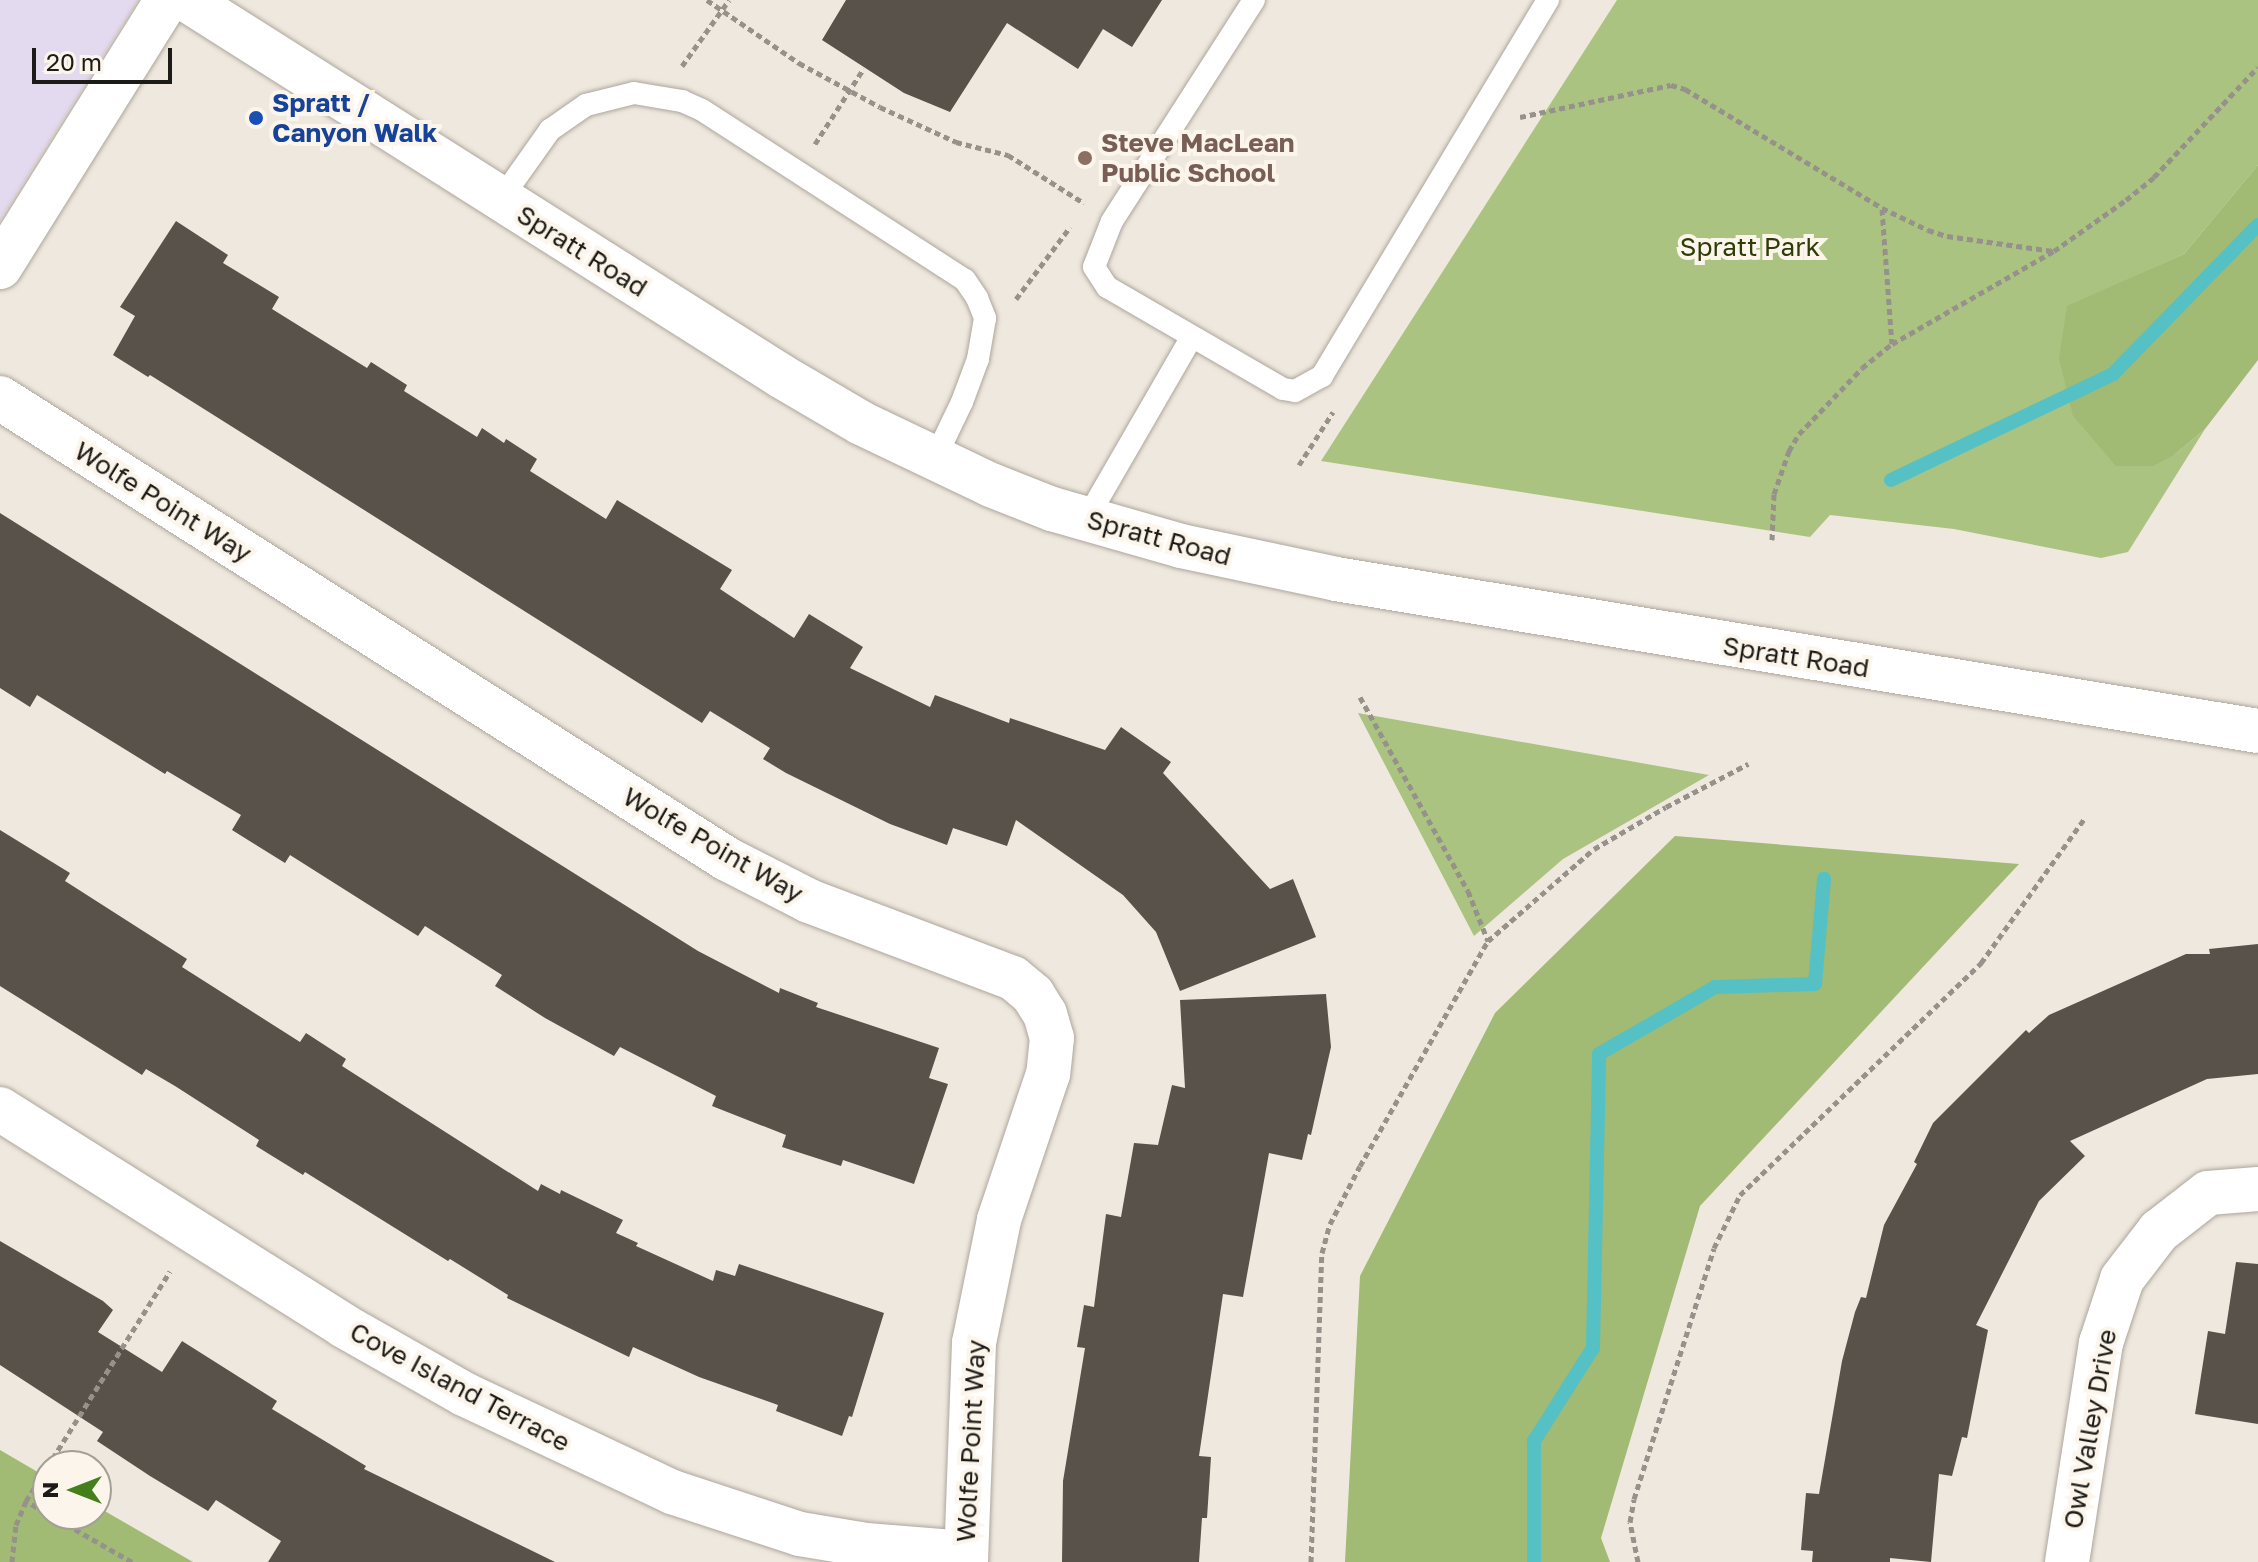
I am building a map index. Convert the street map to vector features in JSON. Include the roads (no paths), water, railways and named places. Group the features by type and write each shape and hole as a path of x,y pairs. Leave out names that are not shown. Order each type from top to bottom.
{"street":[{"path":"0,267 167,0"},
{"name":"Spratt Road","path":"187,0 781,376 861,423 991,485 1086,520 1181,546 1393,590 2258,731"},
{"name":"Wolfe Point Way","path":"0,398 727,859 809,901 1013,978 1033,995 1045,1014 1052,1038 1048,1074 999,1220 974,1343 966,1557"},
{"name":"Cove Island Terrace","path":"0,1109 344,1326 464,1394 672,1492 800,1534 966,1557"},
{"name":"Owl Valley Drive","path":"2067,1562 2101,1343 2122,1279 2159,1231 2208,1193 2258,1189"}],"lane":[{"path":"1254,0 1112,221 1096,255 1096,275 1107,287 1191,338 1283,389 1295,391 1322,376 1487,95 1548,0"},
{"path":"501,199 550,130 570,114 616,95 660,95 702,110 965,280 985,318 978,359 935,458"},
{"path":"1086,520 1191,338"}],"waterway":[{"path":"1891,480 2113,374 2258,225"},
{"path":"1534,1562 1534,1441 1593,1348 1599,1054 1715,987 1815,984 1824,878"}],"place":[{"name":"Spratt / Canyon Walk","path":"256,118"},
{"name":"Steve MacLean Public School","path":"1085,158"}],"park label":[{"name":"Spratt Park","path":"1750,247"}]}
